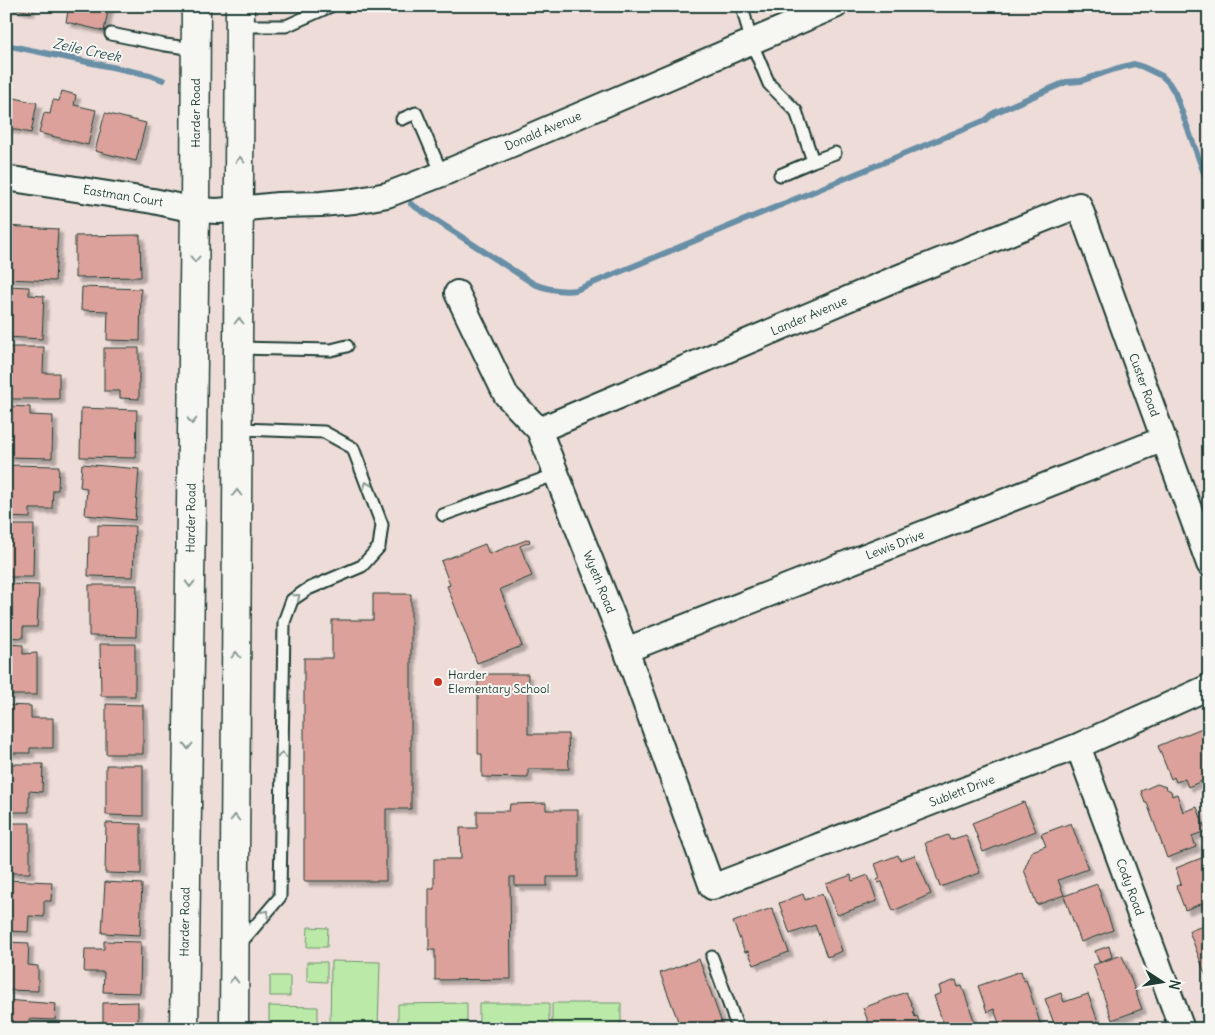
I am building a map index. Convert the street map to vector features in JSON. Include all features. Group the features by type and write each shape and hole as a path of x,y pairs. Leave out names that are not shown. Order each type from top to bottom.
{"main road":[{"name":"Harder Road","path":"184,1029 196,6"},
{"path":"234,1029 240,16"}],"street":[{"name":"Donald Avenue","path":"240,208 354,201 387,195 442,174 835,6"},
{"name":"Eastman Court","path":"6,178 153,201 195,210 218,211 240,208"},
{"name":"Lander Avenue","path":"539,430 897,278 1079,205"},
{"name":"Custer Road","path":"1079,205 1209,564"},
{"name":"Wyeth Road","path":"457,293 506,395 539,430 626,650 712,887"},
{"name":"Lewis Drive","path":"626,650 1164,439"},
{"name":"Sublett Drive","path":"712,887 1078,746 1209,687"},
{"name":"Cody Road","path":"1078,746 1182,1029"}],"lane":[{"path":"240,16 286,26 331,6"},
{"path":"742,6 751,41 769,84 796,111 813,161"},
{"path":"111,34 196,49"},
{"path":"402,119 416,113 442,174"},
{"path":"780,175 835,153"},
{"path":"238,348 331,350 347,346"},
{"path":"234,950 280,897 284,622 292,600 308,589 362,566 379,547 382,525 353,448 324,432 238,429"},
{"path":"443,515 557,474"},
{"path":"712,957 738,1029"}],"green space":[{"path":"308,927 328,928 327,947 307,947"},
{"path":"331,961 380,962 378,1029 330,1029"},
{"path":"307,962 327,962 327,982 307,981"},
{"path":"270,976 290,976 290,996 270,996"},
{"path":"467,1003 467,1029 398,1029 398,1004"},
{"path":"479,1003 549,1003 549,1029 479,1029"},
{"path":"552,1003 621,1003 621,1029 552,1029"},
{"path":"269,1006 318,1007 318,1029 269,1029"}],"building":[{"path":"6,6 31,6 30,12"},
{"path":"69,6 109,6 104,31 66,22"},
{"path":"62,91 76,95 74,105 96,110 88,145 39,133 44,113 50,114 53,100 59,101"},
{"path":"6,96 37,103 31,133 6,128"},
{"path":"105,113 146,123 136,161 95,151"},
{"path":"6,226 58,229 55,281 6,279"},
{"path":"140,235 141,277 75,278 75,236"},
{"path":"8,286 29,287 29,295 44,296 42,339 6,337"},
{"path":"82,287 141,289 140,341 107,340 108,311 81,310"},
{"path":"8,347 44,347 43,373 59,373 59,399 8,399"},
{"path":"104,348 139,348 139,399 120,398 120,391 104,391"},
{"path":"6,406 30,407 30,415 53,416 52,458 6,457"},
{"path":"81,408 137,410 136,458 80,457"},
{"path":"82,464 139,469 135,520 85,515 87,488 80,487"},
{"path":"6,465 59,466 58,490 53,490 52,509 30,509 30,518 6,517"},
{"path":"6,525 34,525 33,577 6,577"},
{"path":"98,525 135,526 133,577 88,576 89,536 98,536"},
{"path":"529,539 530,542 520,546 532,576 500,589 522,646 477,663 447,586 450,585 441,561 485,544 489,554"},
{"path":"6,584 39,585 37,627 23,627 23,638 6,637"},
{"path":"89,585 137,585 136,637 89,636"},
{"path":"373,594 411,594 411,809 386,809 386,881 304,881 304,658 332,658 332,620 373,620"},
{"path":"6,644 23,645 23,654 37,653 37,695 6,695"},
{"path":"100,644 135,644 135,696 101,696"},
{"path":"478,674 528,674 528,734 568,734 569,769 528,769 528,778 482,777 482,754 478,754"},
{"path":"106,704 143,705 143,754 106,754"},
{"path":"6,705 31,706 31,718 53,718 53,748 30,748 30,753 6,753"},
{"path":"1202,728 1209,745 1209,785 1207,786 1204,780 1188,787 1185,779 1176,782 1174,777 1171,779 1158,746"},
{"path":"6,764 43,764 42,792 29,791 29,812 6,812"},
{"path":"106,765 143,765 143,816 106,815"},
{"path":"1157,784 1171,791 1172,796 1177,794 1183,812 1197,807 1206,831 1192,836 1196,847 1167,858 1141,791"},
{"path":"1024,802 1036,831 983,852 972,823"},
{"path":"546,803 546,810 578,810 578,877 547,877 547,886 515,886 515,877 510,877 511,979 435,980 435,950 429,950 429,888 434,888 434,859 461,859 460,828 477,828 477,811 509,811 510,804"},
{"path":"6,823 30,823 30,873 6,873"},
{"path":"106,823 141,824 141,874 105,873"},
{"path":"1071,823 1088,869 1058,880 1064,895 1037,905 1024,870 1032,851 1046,846 1041,834"},
{"path":"948,835 950,840 966,835 980,873 940,887 925,843"},
{"path":"898,855 900,860 915,855 931,894 893,911 882,882 878,883 877,880 880,878 875,864"},
{"path":"1209,855 1209,875 1207,876 1209,881 1209,901 1185,910 1176,886 1181,884 1176,868"},
{"path":"851,875 852,881 868,875 877,901 837,915 826,884"},
{"path":"6,880 52,882 51,901 44,901 44,917 29,916 28,932 6,931"},
{"path":"105,882 142,884 140,935 102,933"},
{"path":"1097,884 1113,930 1081,942 1064,896"},
{"path":"803,894 805,900 822,894 842,951 827,957 815,925 790,934 779,903"},
{"path":"772,908 789,952 754,965 748,951 745,952 733,922"},
{"path":"1209,924 1209,984 1189,931"},
{"path":"104,941 141,942 140,993 103,992 104,972 84,972 85,949 104,949"},
{"path":"6,942 29,943 28,965 38,966 38,991 6,990"},
{"path":"1109,946 1112,957 1099,962 1095,951"},
{"path":"1122,955 1142,1009 1112,1020 1093,965"},
{"path":"699,959 724,1029 681,1029 660,973"},
{"path":"1021,971 1024,981 1026,980 1042,1029 1001,1029 994,1009 987,1012 978,986"},
{"path":"956,980 958,987 962,986 977,1029 945,1029 934,996 941,993 939,986"},
{"path":"906,992 915,1017 917,1016 922,1029 871,1029 863,1008"},
{"path":"1061,993 1064,1002 1088,994 1099,1024 1086,1029 1074,1029 1074,1027 1056,1029 1045,999"},
{"path":"6,1000 56,1004 55,1020 29,1019 28,1029 6,1029"},
{"path":"138,1002 138,1029 94,1029 93,1023 103,1022 103,1003"}],"waterway":[{"name":"Zeile Creek","path":"6,45 150,75 163,80"},
{"path":"411,204 534,284 555,290 576,290 986,120 994,113 1066,82 1081,81 1134,64 1162,76 1169,83 1175,93 1209,187"}],"place":[{"name":"Harder Elementary School","path":"438,682"}]}
